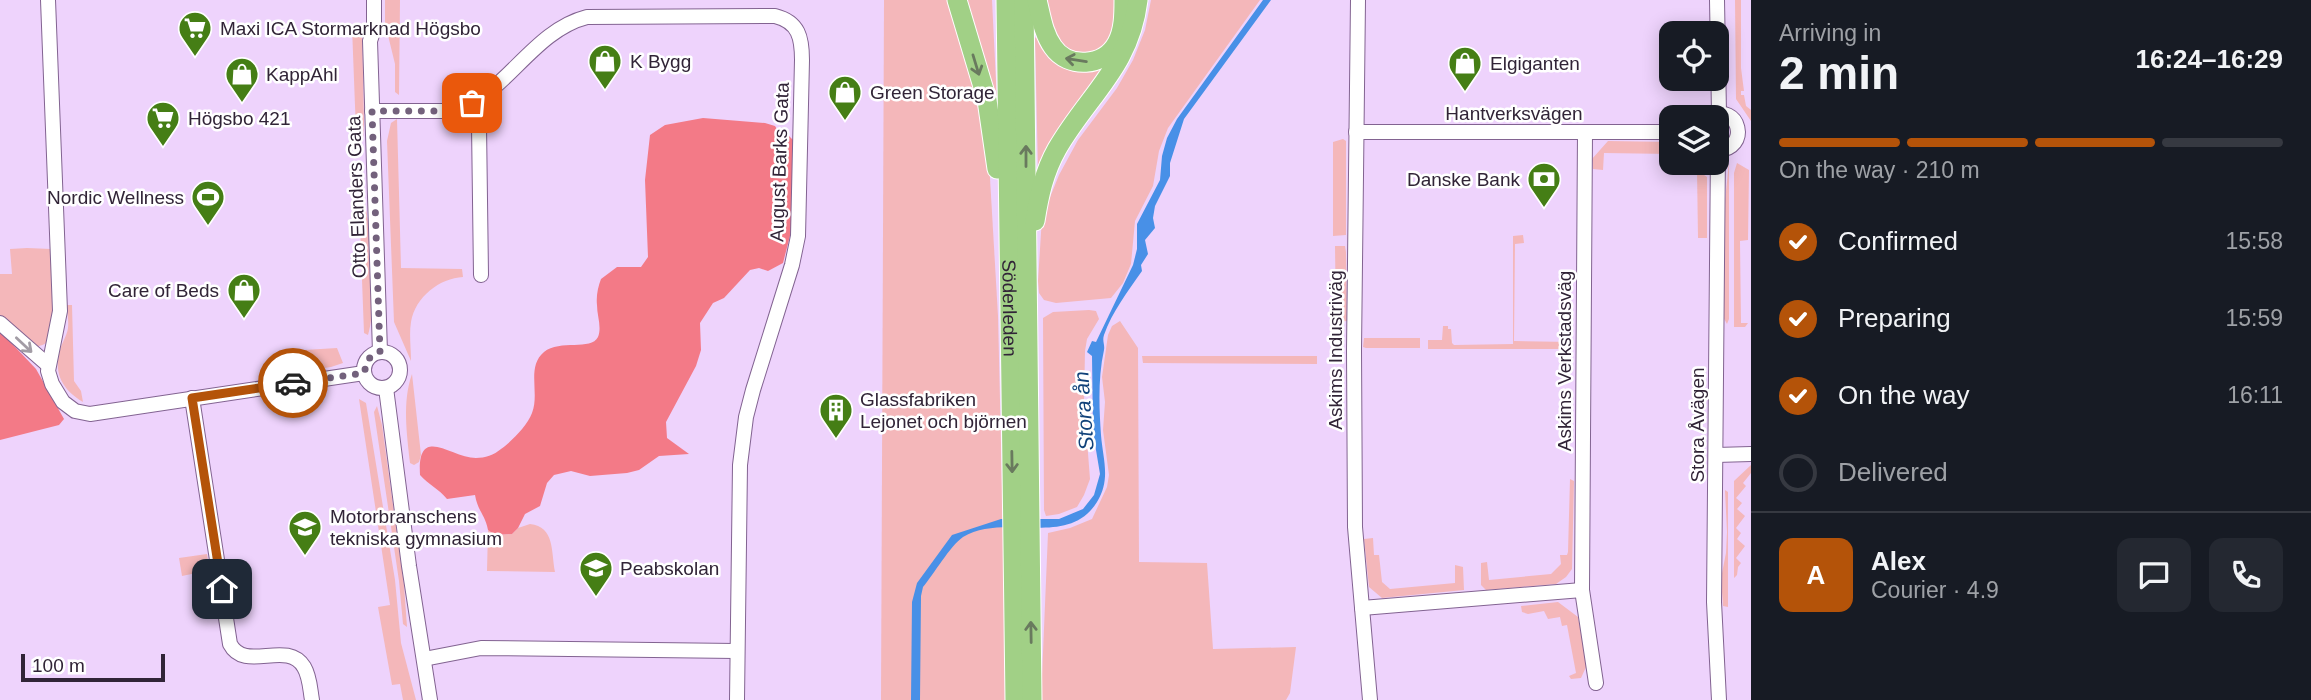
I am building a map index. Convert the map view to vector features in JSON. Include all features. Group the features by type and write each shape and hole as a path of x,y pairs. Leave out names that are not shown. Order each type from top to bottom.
{"highway":[{"path":"957,0 986,100 1018,273"},
{"name":"Söderleden","path":"1006,0 1018,273 1022,514 1015,700"},
{"name":"Söderleden","path":"1018,273 1024,0"},
{"path":"1037,0 1047,38 1054,50 1064,58 1085,62 1105,56 1116,46 1122,28 1124,0"},
{"path":"1018,273 1047,171 1067,133 1112,72 1128,45 1138,0"},
{"name":"Söderleden","path":"1022,538 1032,700"}],"street":[{"path":"48,0 60,312 48,365 51,384 59,397 68,407 90,414 364,373"},
{"name":"Otto Elanders Gata","path":"365,0 365,29 370,41"},
{"name":"Otto Elanders Gata","path":"374,0 374,29 370,41 380,352"},
{"name":"Askims Industriväg","path":"1358,0 1355,501 1370,700"},
{"name":"Stora Åvägen","path":"1714,105 1717,0"},
{"name":"August Barks Gata","path":"372,111 454,111 472,103 559,28 587,17 775,16 785,18 799,33 802,60 798,236 747,417 739,487 737,700"},
{"path":"472,103 479,125 481,275"},
{"name":"Stora Åvägen","path":"1729,117 1745,132 1729,148"},
{"name":"Hantverksvägen","path":"1356,132 1659,132"},
{"name":"Askims Verkstadsväg","path":"1585,132 1583,590 1596,683"},
{"name":"Stora Åvägen","path":"1717,175 1714,602 1719,700"},
{"path":"0,323 48,365"},
{"path":"380,352 393,356 400,368 397,380 386,388 374,387 364,373 368,359 380,352"},
{"path":"386,388 430,700"},
{"path":"192,398 230,645 234,652 243,657 288,655 297,658 308,674 312,700"},
{"path":"1716,455 1751,454"},
{"path":"1362,608 1583,590"},
{"path":"424,659 481,648 736,651"}],"shaded area":[{"path":"385,0 400,0 399,95 395,92 395,64 385,23"},
{"path":"884,0 953,0 974,71 989,161 998,316 1007,700 881,700"},
{"path":"964,0 992,0 999,142"},
{"path":"1046,0 1118,0 1116,25 1104,49 1082,55 1064,46 1052,27"},
{"path":"1151,0 1260,0 1168,128 1159,151 1153,186 1135,221 1131,264 1123,283 1111,298 1056,303 1044,300 1039,293 1038,281 1042,217 1059,175 1078,140 1117,88 1133,60 1145,30"},
{"path":"1735,0 1741,0 1741,68 1744,91 1741,91 1741,95 1744,95 1746,106 1751,110 1751,121 1736,99"},
{"path":"354,25 362,26 363,139 357,139 356,132"},
{"path":"1038,36 1042,42 1106,64 1038,171 1035,38"},
{"path":"703,118 765,123 775,126 780,134 793,140 791,232 783,263 768,271 759,268 750,270 724,298 713,303 700,323 701,350 696,366 666,422 667,438 689,454 659,456 639,470 627,473 590,476 571,471 554,475 547,483 540,506 525,514 512,534 495,535 488,530 475,495 447,499 420,475 424,450 438,447 466,457 486,457 505,446 523,428 534,405 534,373 539,358 551,348 594,341 600,329 597,298 601,279 617,267 641,267 648,257 645,180 650,135 665,125"},
{"path":"397,119 401,268 462,269 463,277 446,281 430,290 413,313 410,327 411,361 394,322 387,141 391,123"},
{"path":"1343,139 1346,141 1346,235 1333,236 1333,142"},
{"path":"1608,141 1659,142 1659,154 1604,153 1603,170 1593,169 1592,159"},
{"path":"1737,163 1749,170 1748,240 1740,241 1741,323 1748,323 1745,327 1734,327 1734,173"},
{"path":"1697,175 1704,175 1707,177 1707,238 1698,238"},
{"path":"1729,175 1727,324 1723,317 1723,220"},
{"path":"359,200 364,200 371,252 373,289 368,335 364,333"},
{"path":"1523,235 1524,243 1515,244 1514,341 1572,342 1572,349 1428,349 1428,340 1442,340 1443,326 1451,329 1454,345 1513,344 1513,236"},
{"path":"1335,246 1345,246 1346,252 1347,321 1336,322"},
{"path":"10,249 51,249 54,296 52,331 46,343 34,347 0,316 0,274 12,274"},
{"path":"67,305 72,305 74,381 81,391 83,402 65,387 59,374 58,359 68,328"},
{"path":"1096,311 1099,319 1087,339 1085,351 1084,402 1090,479 1077,507 1046,516 1043,318 1053,312"},
{"path":"1120,321 1138,348 1139,562 1207,563 1213,649 1296,647 1290,693 1286,700 1041,700 1048,533 1092,519 1107,487 1109,475 1103,430 1105,402 1102,377 1108,335 1112,326"},
{"path":"0,331 36,369 64,419 59,425 0,440"},
{"path":"1364,338 1420,338 1420,348 1366,348 1363,347"},
{"path":"337,348 343,363 331,367 290,373 281,366 288,351"},
{"path":"1142,356 1317,356 1317,364 1143,363"},
{"path":"412,374 421,455 419,462 414,465 410,463 406,418"},
{"path":"359,399 366,403 395,580 401,643 416,700 403,700 400,684 392,685 378,607 390,605"},
{"path":"377,406 382,425 404,585 407,627 403,624 374,412"},
{"path":"1751,465 1751,473 1743,483 1746,486 1736,498 1742,503 1737,509 1745,516 1736,528 1741,533 1737,539 1745,546 1736,558 1741,563 1734,578 1734,481"},
{"path":"1570,479 1574,481 1572,569 1566,577 1556,584 1486,590 1481,585 1481,563 1487,562 1489,580 1551,574 1561,564 1560,555 1567,555 1568,552"},
{"path":"1725,490 1728,492 1728,607 1723,606 1721,578 1727,532"},
{"path":"530,524 538,526 548,535 555,572 487,571 488,530 495,535 512,534 518,528"},
{"path":"1373,538 1374,555 1379,555 1382,582 1390,589 1455,583 1455,565 1463,567 1464,590 1382,598 1369,587 1364,539"},
{"path":"207,554 209,567 206,571 182,576 179,558"},
{"path":"1558,602 1578,617 1587,665 1581,678 1571,679 1569,676 1576,673 1567,625 1562,626 1560,617 1548,619 1544,611 1528,614 1522,612 1521,606"}],"water":[{"path":"1263,0 1271,0 1184,119 1170,163 1170,176 1155,206 1155,228 1145,240 1148,254 1141,265 1142,271 1116,310 1104,335 1100,392 1105,477 1097,502 1085,516 1070,524 979,530 963,537 953,547 923,587 920,700 911,700 912,602 917,583 952,535 1001,519 1059,519 1083,509 1094,495 1100,474 1093,432 1092,356 1087,352 1092,341 1096,342 1133,265 1137,249 1137,224 1160,180 1167,138 1177,119"}],"way so far":[{"path":"293,383 364,373 368,359 380,352 372,111 454,111 472,103"}],"place":[{"name":"Maxi ICA Stormarknad Högsbo","path":"195,58"},
{"name":"K Bygg","path":"605,91"},
{"name":"Elgiganten","path":"1465,93"},
{"name":"KappAhl","path":"242,104"},
{"name":"Green Storage","path":"845,122"},
{"name":"Högsbo 421","path":"163,148"},
{"name":"Danske Bank","path":"1544,209"},
{"name":"Nordic Wellness","path":"208,227"},
{"name":"Care of Beds","path":"244,320"},
{"name":"Glassfabriken Lejonet och björnen","path":"836,440"},
{"name":"Motorbranschens tekniska gymnasium","path":"305,557"},
{"name":"Peabskolan","path":"596,598"}],"route":[{"path":"222,589 192,398 293,383"}],"water label":[{"name":"Stora ån","path":"1084,411"}]}
